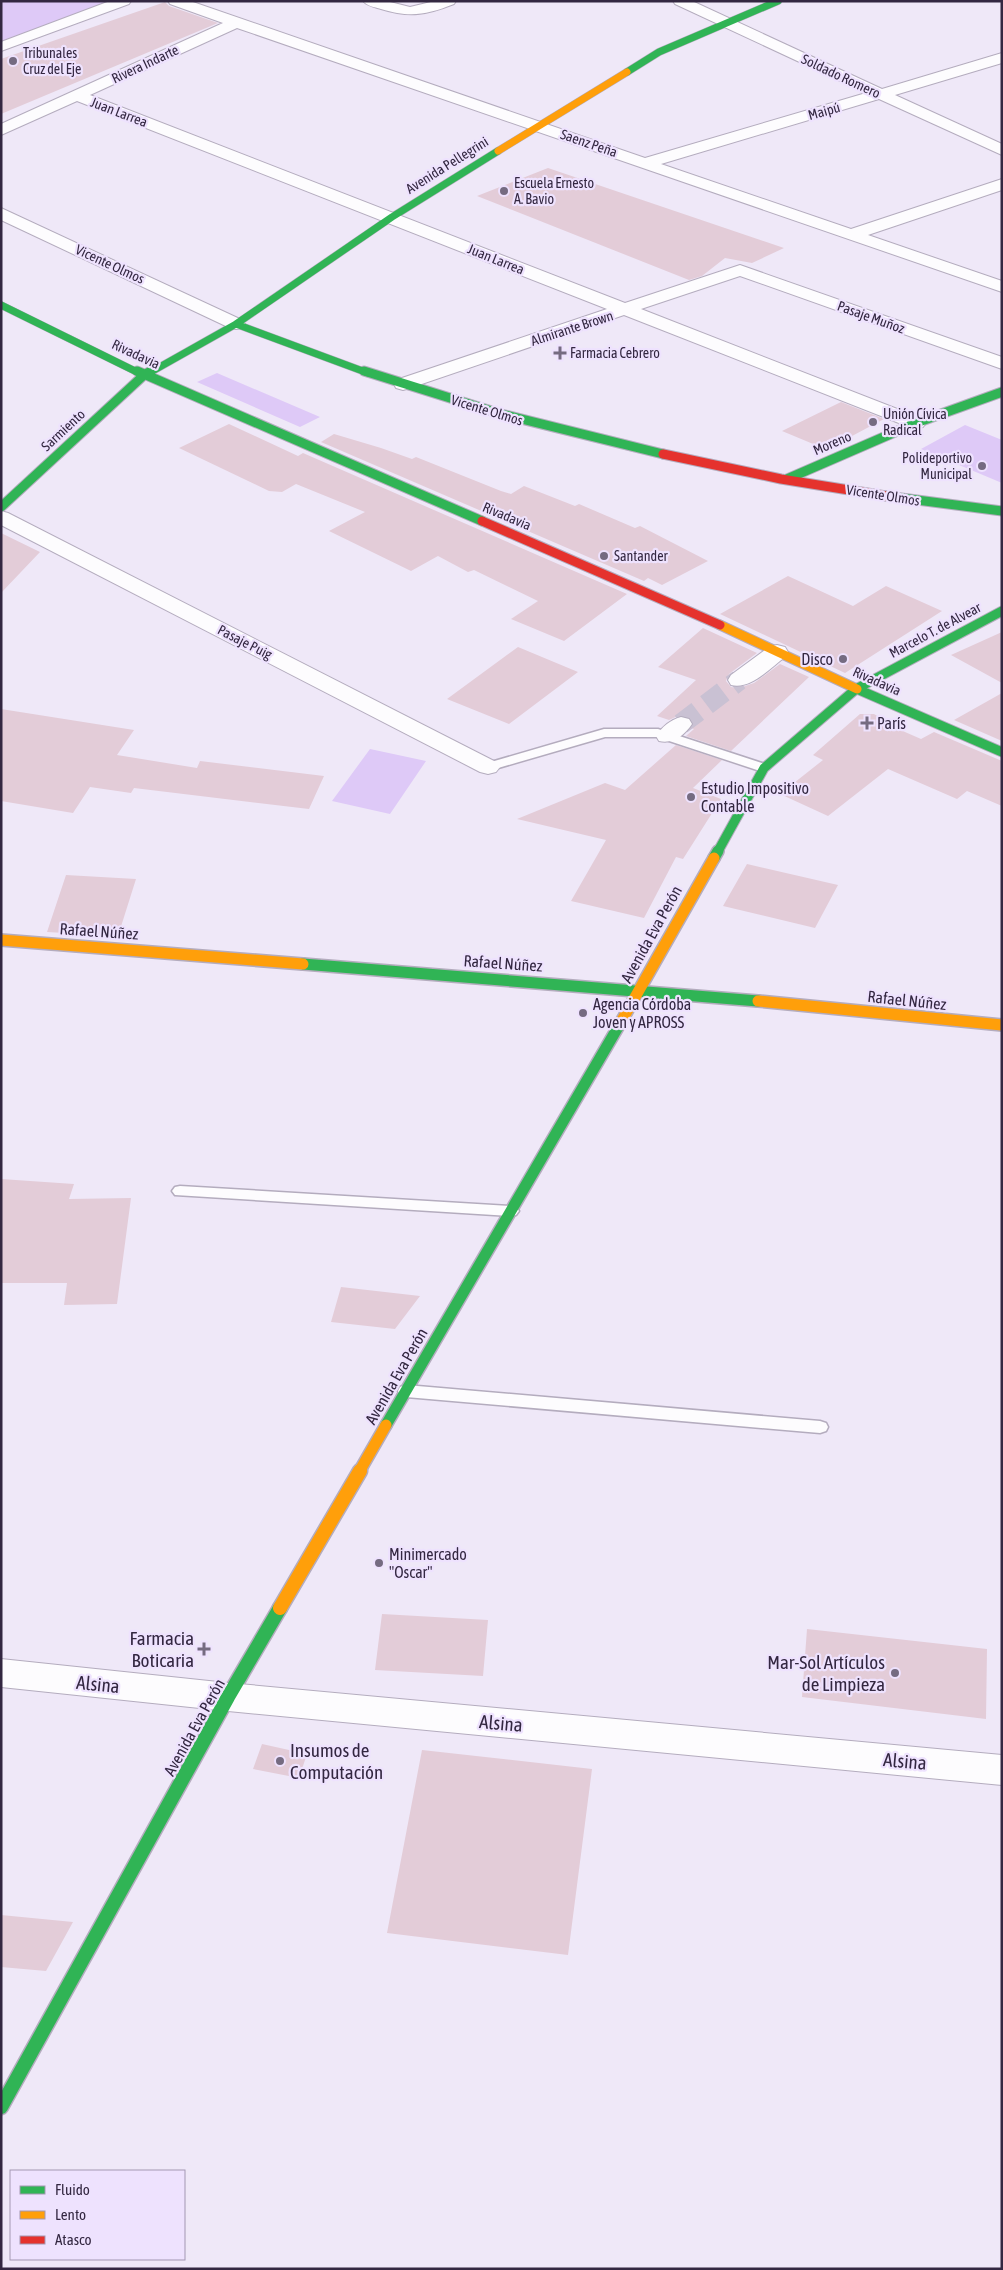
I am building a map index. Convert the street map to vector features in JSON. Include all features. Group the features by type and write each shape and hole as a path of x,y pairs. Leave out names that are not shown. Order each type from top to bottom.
{"street":[{"path":"1,47 124,1"},
{"name":"Saenz Peña","path":"175,1 1002,287"},
{"path":"370,1 400,11 414,12 449,1"},
{"name":"Soldado Romero","path":"680,1 1002,150"},
{"name":"Avenida Pellegrini","path":"144,375 180,357 236,324 392,217 659,52 778,1"},
{"name":"Rivera Indarte","path":"1,130 235,23"},
{"name":"Maipú","path":"646,163 1002,58"},
{"name":"Juan Larrea","path":"76,95 916,423"},
{"path":"851,235 1002,184"},
{"name":"Vicente Olmos","path":"1,213 236,324 285,344 493,412 596,440 787,479 918,502 1002,511"},
{"name":"Almirante Brown","path":"403,384 740,270"},
{"name":"Pasaje Muñoz","path":"740,270 1002,363"},
{"name":"Rivadavia","path":"1,305 144,375 694,613 856,689 1002,752"},
{"path":"1,319 18,313"},
{"name":"Sarmiento","path":"1,507 144,375"},
{"name":"Moreno","path":"787,479 916,423 1002,392"},
{"name":"Pasaje Puig","path":"1,517 488,767"},
{"name":"Marcelo T. de Alvear","path":"856,689 1002,611"},
{"path":"739,680 777,652"},
{"name":"Avenida Eva Perón","path":"1,2107 228,1697 640,990 764,768 856,689"},
{"name":"Rafael Núñez","path":"1,940 640,990 1002,1025"},
{"name":"Alsina","path":"1,1673 228,1697 1002,1770"}],"lane":[{"path":"488,767 604,733 658,734 674,730 764,768"},
{"path":"180,1190 511,1211"},
{"path":"406,1391 820,1426"}],"shaded area":[{"path":"1,1 124,1 1,47"},
{"path":"217,373 320,417 300,427 197,382"},
{"name":"Polideportivo Municipal","path":"965,425 1002,440 1002,483 921,449"},
{"path":"370,749 426,761 390,814 332,801"}],"building":[{"path":"165,2 169,6 218,23 1,114 1,59"},
{"path":"548,168 784,248 752,263 725,258 702,276 689,280 477,196"},
{"path":"841,402 884,419 852,436 818,446 782,431"},
{"path":"229,424 298,456 303,453 627,594 564,641 511,619 538,601 474,570 468,572 438,556 411,571 329,531 365,512 296,484 282,492 269,491 179,448"},
{"path":"334,434 412,459 416,457 511,494 524,486 575,506 579,504 635,528 640,526 708,561 662,585 648,578 644,581 321,442"},
{"path":"1,533 40,552 1,593"},
{"path":"788,576 853,606 886,586 942,611 845,673 720,614"},
{"path":"703,628 757,653 729,674 726,681 731,687 739,688 754,683 780,664 809,677 731,751 686,736 694,729 691,728 694,723 689,717 680,715 669,720 657,716 696,680 658,667"},
{"path":"1002,632 1002,683 951,655"},
{"path":"518,647 578,672 509,724 447,699"},
{"path":"1002,693 1002,741 954,720"},
{"path":"1,709 134,730 117,755 197,768 200,761 324,776 309,809 134,788 131,793 90,787 73,813 1,801"},
{"path":"860,714 874,714 921,739 934,732 1002,761 1002,806 967,791 957,799 888,769 828,816 780,794 823,760 813,755"},
{"path":"676,745 722,760 693,788 721,799 683,859 676,857 644,918 571,901 606,840 517,819 605,783 625,790"},
{"path":"747,864 838,885 815,928 723,906"},
{"path":"66,875 136,879 118,936 47,932"},
{"path":"1,1179 74,1184 69,1199 131,1198 117,1304 64,1305 67,1283 1,1283"},
{"path":"341,1287 420,1296 395,1329 331,1322"},
{"path":"382,1614 488,1620 483,1676 375,1670"},
{"name":"Mar-Sol Artículos de Limpieza","path":"807,1629 987,1649 986,1719 802,1697"},
{"name":"Insumos de Computación","path":"262,1744 307,1754 299,1778 253,1769"},
{"path":"422,1750 592,1769 568,1955 387,1933"},
{"path":"1,1915 73,1922 46,1971 1,1967"}],"tunnel":[{"path":"681,724 739,680"}],"traffic: fast":[{"path":"627,72 659,52 778,1"},
{"path":"1,507 144,375 180,357 236,324 392,217 498,151"},
{"path":"1,305 144,375 482,521"},
{"path":"236,324 341,363 447,398 501,414 663,454"},
{"path":"787,479 916,423 1002,392"},
{"path":"886,496 1002,511"},
{"path":"714,858 764,768 856,689 1002,611"},
{"path":"857,689 1002,752"},
{"path":"303,964 758,1001"},
{"path":"386,1425 621,1022"},
{"path":"1,2107 228,1697 280,1608"}],"traffic: slow":[{"path":"498,151 627,72"},
{"path":"720,625 857,689"},
{"path":"621,1022 714,858"},
{"path":"1,940 303,964"},
{"path":"758,1001 1002,1025"},
{"path":"280,1608 386,1425"}],"traffic: jam":[{"path":"663,454 781,479 886,496"},
{"path":"482,521 720,625"}],"place":[{"name":"Tribunales Cruz del Eje","path":"13,61"},
{"name":"Escuela Ernesto A. Bavio","path":"504,191"},
{"name":"Farmacia Cebrero","path":"560,353"},
{"name":"Unión Cívica Radical","path":"873,422"},
{"name":"Polideportivo Municipal","path":"982,466"},
{"name":"Santander","path":"604,556"},
{"name":"Disco","path":"843,659"},
{"name":"París","path":"867,723"},
{"name":"Estudio Impositivo Contable","path":"691,797"},
{"name":"Agencia Córdoba Joven y APROSS","path":"583,1013"},
{"name":"Minimercado \"Oscar\"","path":"379,1563"},
{"name":"Farmacia Boticaria","path":"204,1649"},
{"name":"Mar-Sol Artículos de Limpieza","path":"895,1673"},
{"name":"Insumos de Computación","path":"280,1761"}]}
